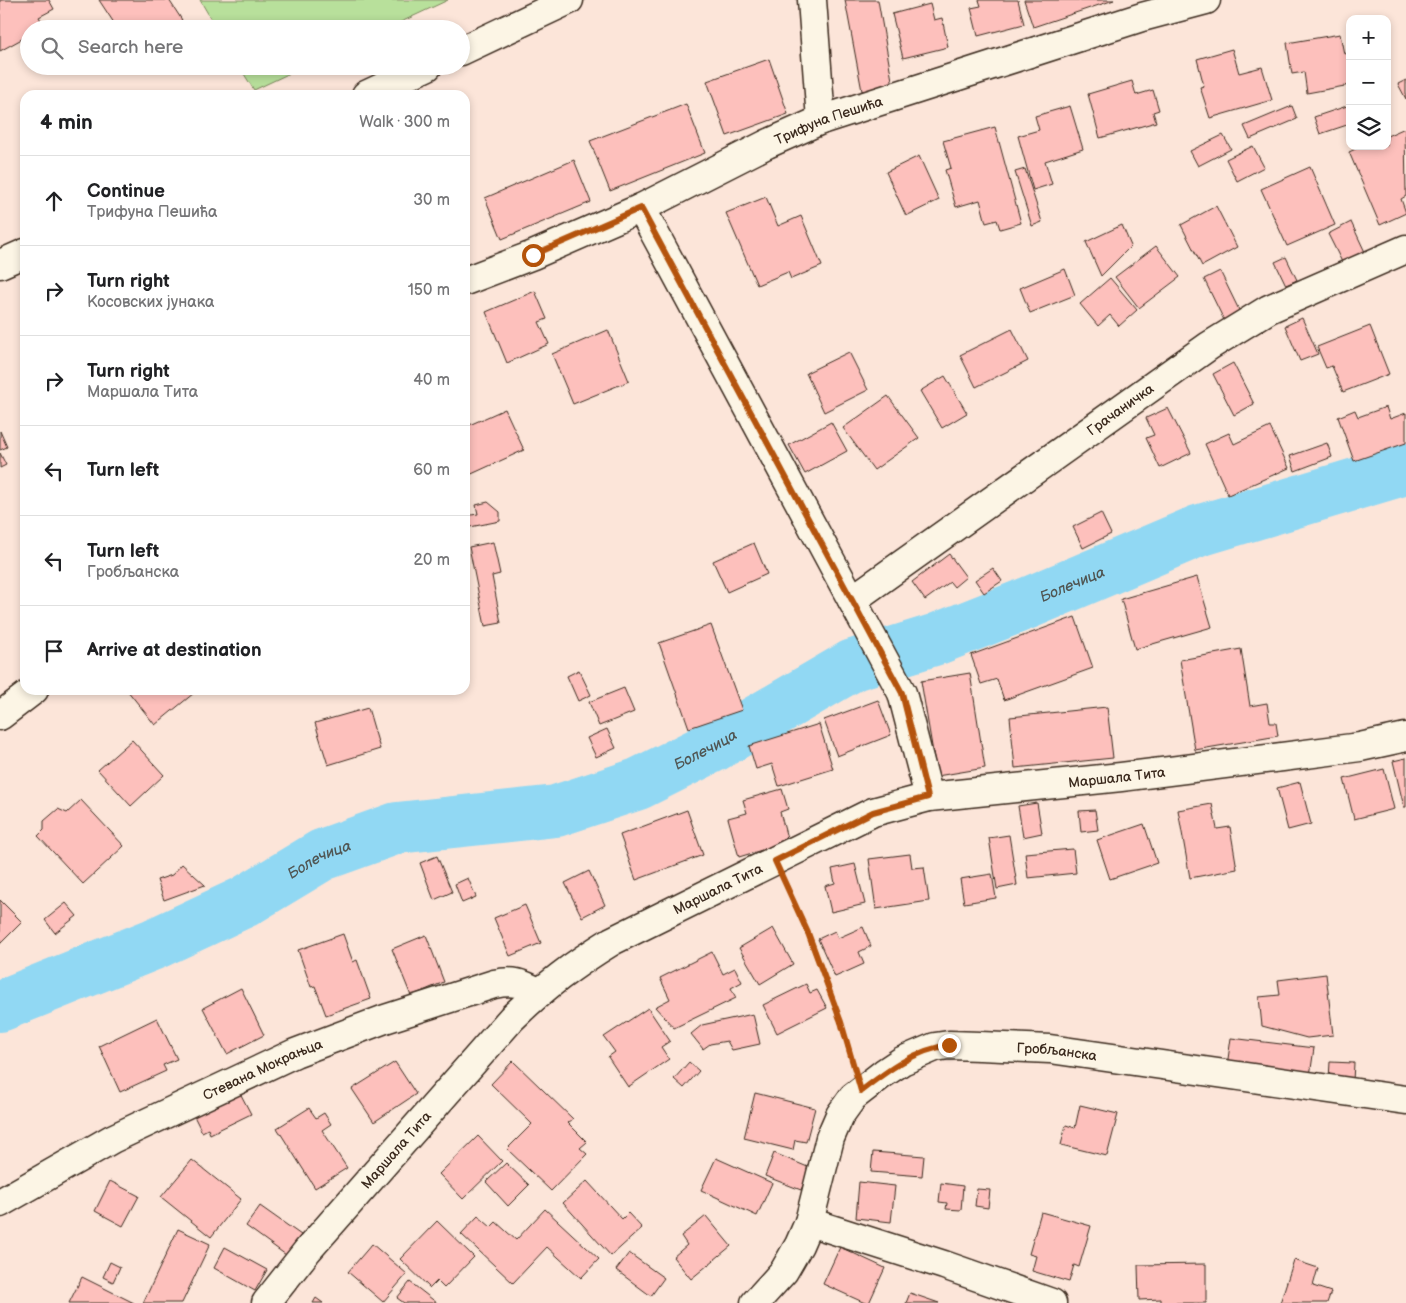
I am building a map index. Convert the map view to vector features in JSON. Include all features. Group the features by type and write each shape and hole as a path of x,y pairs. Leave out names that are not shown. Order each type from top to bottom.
{"street":[{"path":"470,46 569,0"},
{"path":"812,0 821,120"},
{"name":"Трифуна Пешића","path":"470,279 533,255 641,208 767,144 821,120 1142,17 1206,0"},
{"path":"377,90 409,75"},
{"path":"641,208 902,693 928,797"},
{"name":"Грачаничка","path":"852,600 1218,341 1269,309 1406,249"},
{"path":"0,264 20,255"},
{"path":"0,716 27,695"},
{"name":"Маршала Тита","path":"266,1303 307,1250 498,1033 538,992 574,964 612,940 873,812 928,797 1272,759 1360,747 1406,737"},
{"name":"Стевана Мокрањца","path":"0,1203 112,1138 295,1054 385,1019 494,984 508,981 520,982 538,992"},
{"name":"Гробљанска","path":"755,1303 784,1271 799,1245 809,1222 830,1138 840,1115 853,1097 902,1061 934,1047 949,1045 1050,1049 1406,1100"},
{"path":"809,1222 944,1265 1052,1303"}],"path":[{"path":"775,861 808,933 841,1022 861,1091"}],"green space":[{"path":"200,0 448,0 405,20 212,20"},
{"path":"245,75 286,75 254,90"}],"building":[{"path":"0,0 49,0 54,9 39,17 41,20 20,20 20,40 0,51"},
{"path":"99,0 169,0 182,20 112,20"},
{"path":"845,0 878,0 893,86 862,91"},
{"path":"979,0 1018,0 1024,24 978,36 971,8 981,6"},
{"path":"1024,0 1114,0 1033,27"},
{"path":"930,4 934,20 942,18 948,47 903,58 892,14"},
{"path":"1340,34 1344,54 1346,54 1346,86 1307,93 1304,72 1292,74 1287,43"},
{"path":"1232,49 1239,73 1262,67 1272,100 1210,118 1200,87 1204,86 1197,59"},
{"path":"769,59 788,114 727,136 707,81"},
{"path":"1406,80 1406,99 1398,84"},
{"path":"1132,81 1136,95 1153,90 1159,110 1153,112 1156,122 1100,138 1088,94"},
{"path":"686,104 705,153 610,191 590,141"},
{"path":"1070,106 1083,149 1045,161 1052,184 1033,190 1018,136 1039,130 1035,116"},
{"path":"1292,106 1297,119 1250,139 1244,126"},
{"path":"1346,106 1346,125 1320,134 1314,117"},
{"path":"995,127 1021,223 1000,229 997,220 986,223 980,200 956,207 945,170 951,168 943,141"},
{"path":"1405,128 1406,196 1401,199 1406,213 1380,225 1349,152 1353,150 1391,150 1391,134"},
{"path":"1223,135 1231,149 1198,166 1190,151"},
{"path":"1253,146 1264,167 1237,181 1226,159"},
{"path":"919,156 939,200 906,216 886,172"},
{"path":"574,160 591,202 502,239 485,198"},
{"path":"1310,167 1335,225 1287,246 1261,189"},
{"path":"1025,169 1042,222 1032,226 1015,172"},
{"path":"766,197 778,226 801,216 822,266 791,279 788,272 757,285 726,213"},
{"path":"1216,206 1237,247 1202,266 1181,225"},
{"path":"1351,222 1365,252 1342,262 1328,234"},
{"path":"1122,225 1131,246 1101,276 1086,242"},
{"path":"1156,246 1180,277 1139,308 1115,277"},
{"path":"1286,257 1297,280 1286,285 1275,262"},
{"path":"1065,269 1075,295 1030,313 1020,288"},
{"path":"1220,271 1240,312 1224,320 1204,279"},
{"path":"1110,278 1137,310 1119,326 1110,315 1098,326 1080,304"},
{"path":"535,291 547,319 539,322 549,344 507,363 486,312"},
{"path":"1302,318 1318,354 1300,361 1285,326"},
{"path":"1370,326 1389,374 1343,392 1332,366 1326,368 1317,347"},
{"path":"1012,329 1028,361 976,387 960,355"},
{"path":"608,330 629,381 573,404 552,354"},
{"path":"849,352 868,390 824,412 806,373"},
{"path":"1233,363 1254,404 1234,415 1213,374"},
{"path":"945,376 967,413 942,428 920,391"},
{"path":"888,396 919,438 874,470 843,428"},
{"path":"1386,407 1390,419 1406,413 1406,443 1354,461 1338,417 1355,410 1358,417"},
{"path":"1168,408 1191,453 1160,468 1146,438 1154,435 1146,418"},
{"path":"505,409 524,450 470,475 470,425"},
{"path":"831,422 847,451 805,474 789,445"},
{"path":"1270,427 1289,468 1228,495 1205,444 1229,433 1234,444"},
{"path":"0,431 7,447 0,450"},
{"path":"1327,443 1332,457 1295,471 1290,456"},
{"path":"0,453 6,465 0,468"},
{"path":"488,502 500,512 500,521 470,527 470,515 478,514 476,505"},
{"path":"1101,513 1111,534 1083,548 1073,527"},
{"path":"493,542 500,574 492,576 501,623 485,626 470,547"},
{"path":"754,543 767,574 727,592 713,561"},
{"path":"949,554 966,577 954,587 950,582 925,600 912,582"},
{"path":"993,568 1002,581 984,593 975,580"},
{"path":"1197,577 1212,627 1135,649 1121,599"},
{"path":"1075,617 1093,668 1004,700 997,679 981,684 971,655"},
{"path":"711,625 742,710 689,728 659,643"},
{"path":"1241,649 1250,706 1267,703 1270,723 1276,723 1278,736 1195,750 1180,660"},
{"path":"579,670 591,695 578,701 567,676"},
{"path":"970,673 985,768 937,776 921,681"},
{"path":"624,688 634,712 599,726 589,702"},
{"path":"131,695 192,695 155,725"},
{"path":"878,700 891,735 837,756 824,720"},
{"path":"1107,707 1113,758 1015,768 1010,717"},
{"path":"368,708 380,749 328,765 315,723"},
{"path":"819,724 833,769 779,786 772,764 756,769 749,746"},
{"path":"607,729 616,748 596,757 587,738"},
{"path":"132,740 164,775 131,806 98,770"},
{"path":"1406,758 1406,807 1404,807 1393,761"},
{"path":"1384,769 1394,809 1354,819 1344,779"},
{"path":"1300,782 1311,824 1288,830 1277,788"},
{"path":"782,789 788,809 780,812 788,842 739,857 728,818 747,813 743,800"},
{"path":"81,800 124,846 83,884 38,836 44,830 44,821 58,809 67,813"},
{"path":"1037,803 1042,833 1023,837 1018,806"},
{"path":"1212,804 1217,829 1230,827 1237,869 1190,878 1178,810"},
{"path":"687,810 703,855 636,880 620,835"},
{"path":"1095,810 1098,830 1081,832 1079,811"},
{"path":"1144,824 1157,863 1110,879 1097,840"},
{"path":"1009,835 1017,885 997,889 989,838"},
{"path":"1073,849 1076,873 1028,878 1025,853"},
{"path":"910,854 912,868 924,867 929,901 876,909 869,859"},
{"path":"437,856 452,892 434,900 420,863"},
{"path":"182,864 205,885 164,900 157,880 172,875"},
{"path":"855,864 865,904 831,912 825,886 835,883 832,869"},
{"path":"589,871 605,905 582,917 565,883"},
{"path":"992,874 996,898 964,903 960,879"},
{"path":"468,878 476,897 462,903 455,884"},
{"path":"0,900 22,922 0,944"},
{"path":"66,903 77,916 55,933 45,920"},
{"path":"525,905 541,943 510,956 494,918"},
{"path":"863,927 871,946 859,952 864,964 835,977 818,939 835,931 838,938"},
{"path":"773,928 793,964 760,984 739,948"},
{"path":"343,934 353,962 357,960 371,999 326,1015 315,986 311,987 298,950"},
{"path":"426,935 444,982 411,996 392,949"},
{"path":"712,952 723,974 735,968 742,982 731,988 736,998 674,1028 655,1007 670,999 660,978"},
{"path":"1326,974 1333,1035 1307,1038 1262,1026 1259,997 1280,995 1278,980"},
{"path":"806,984 810,993 817,990 827,1008 777,1033 763,1005"},
{"path":"241,988 264,1035 227,1054 203,1008"},
{"path":"648,1008 670,1041 661,1047 669,1059 628,1087 608,1057 615,1052 604,1037"},
{"path":"753,1014 760,1044 732,1050 727,1041 710,1044 703,1049 691,1034 702,1025"},
{"path":"157,1018 177,1059 163,1065 166,1071 120,1092 99,1046"},
{"path":"1231,1038 1314,1048 1310,1076 1227,1066"},
{"path":"513,1061 573,1119 568,1123 587,1142 580,1148 587,1154 551,1191 507,1149 532,1124 491,1084"},
{"path":"395,1062 416,1094 374,1122 352,1089"},
{"path":"689,1062 699,1071 684,1088 674,1079"},
{"path":"1330,1062 1354,1063 1353,1081 1329,1079"},
{"path":"239,1091 251,1114 210,1134 208,1129 202,1132 193,1114"},
{"path":"755,1093 815,1108 806,1142 795,1140 793,1150 744,1138"},
{"path":"1080,1105 1118,1114 1107,1156 1061,1145 1066,1125 1075,1128"},
{"path":"309,1108 316,1118 324,1113 331,1124 322,1130 347,1168 315,1188 277,1128"},
{"path":"478,1136 502,1161 463,1199 439,1174"},
{"path":"873,1152 924,1156 922,1176 871,1172"},
{"path":"774,1153 810,1168 801,1190 765,1176"},
{"path":"716,1158 772,1183 757,1216 701,1190"},
{"path":"192,1160 241,1199 211,1237 161,1197"},
{"path":"506,1163 529,1185 508,1206 486,1182"},
{"path":"110,1181 139,1196 123,1226 95,1211"},
{"path":"587,1181 622,1219 628,1213 642,1228 611,1256 563,1203"},
{"path":"859,1182 895,1186 891,1222 856,1218"},
{"path":"941,1183 963,1186 961,1210 946,1209 947,1203 939,1202"},
{"path":"977,1189 990,1190 988,1208 975,1206"},
{"path":"260,1206 301,1235 286,1255 246,1226"},
{"path":"545,1209 599,1259 581,1278 547,1247 513,1283 461,1234 478,1216 491,1227 496,1222 516,1240"},
{"path":"1041,1212 1091,1226 1079,1267 1074,1265 1069,1282 1032,1271 1036,1256 1029,1254"},
{"path":"706,1216 731,1246 691,1279 673,1257 687,1245 681,1236"},
{"path":"437,1221 474,1257 444,1288 437,1281 430,1288 400,1259"},
{"path":"178,1229 210,1244 182,1303 143,1303"},
{"path":"372,1244 407,1274 383,1302 348,1272"},
{"path":"225,1247 267,1270 255,1291 214,1268"},
{"path":"840,1247 885,1268 869,1303 865,1303 823,1284"},
{"path":"629,1253 664,1278 651,1296 616,1270"},
{"path":"1294,1260 1318,1268 1313,1286 1331,1292 1327,1303 1280,1303"},
{"path":"110,1262 120,1267 113,1282 103,1277"},
{"path":"1206,1264 1206,1303 1161,1303 1161,1299 1139,1300 1138,1265"},
{"path":"82,1277 134,1303 69,1303"},
{"path":"410,1282 437,1303 404,1303 397,1298"},
{"path":"910,1293 939,1303 906,1303"},
{"path":"316,1298 323,1303 313,1303"}],"waterway":[{"name":"Болечица","path":"0,1006 154,944 244,902 322,855 397,828 556,811 638,784 714,746 853,665 937,639 1028,603 1198,531 1406,469"}],"route":[{"path":"533,255 641,208 892,674 902,693 907,709 928,797 873,812 775,861 808,933 841,1022 861,1091 902,1061 934,1047 949,1045"}]}
